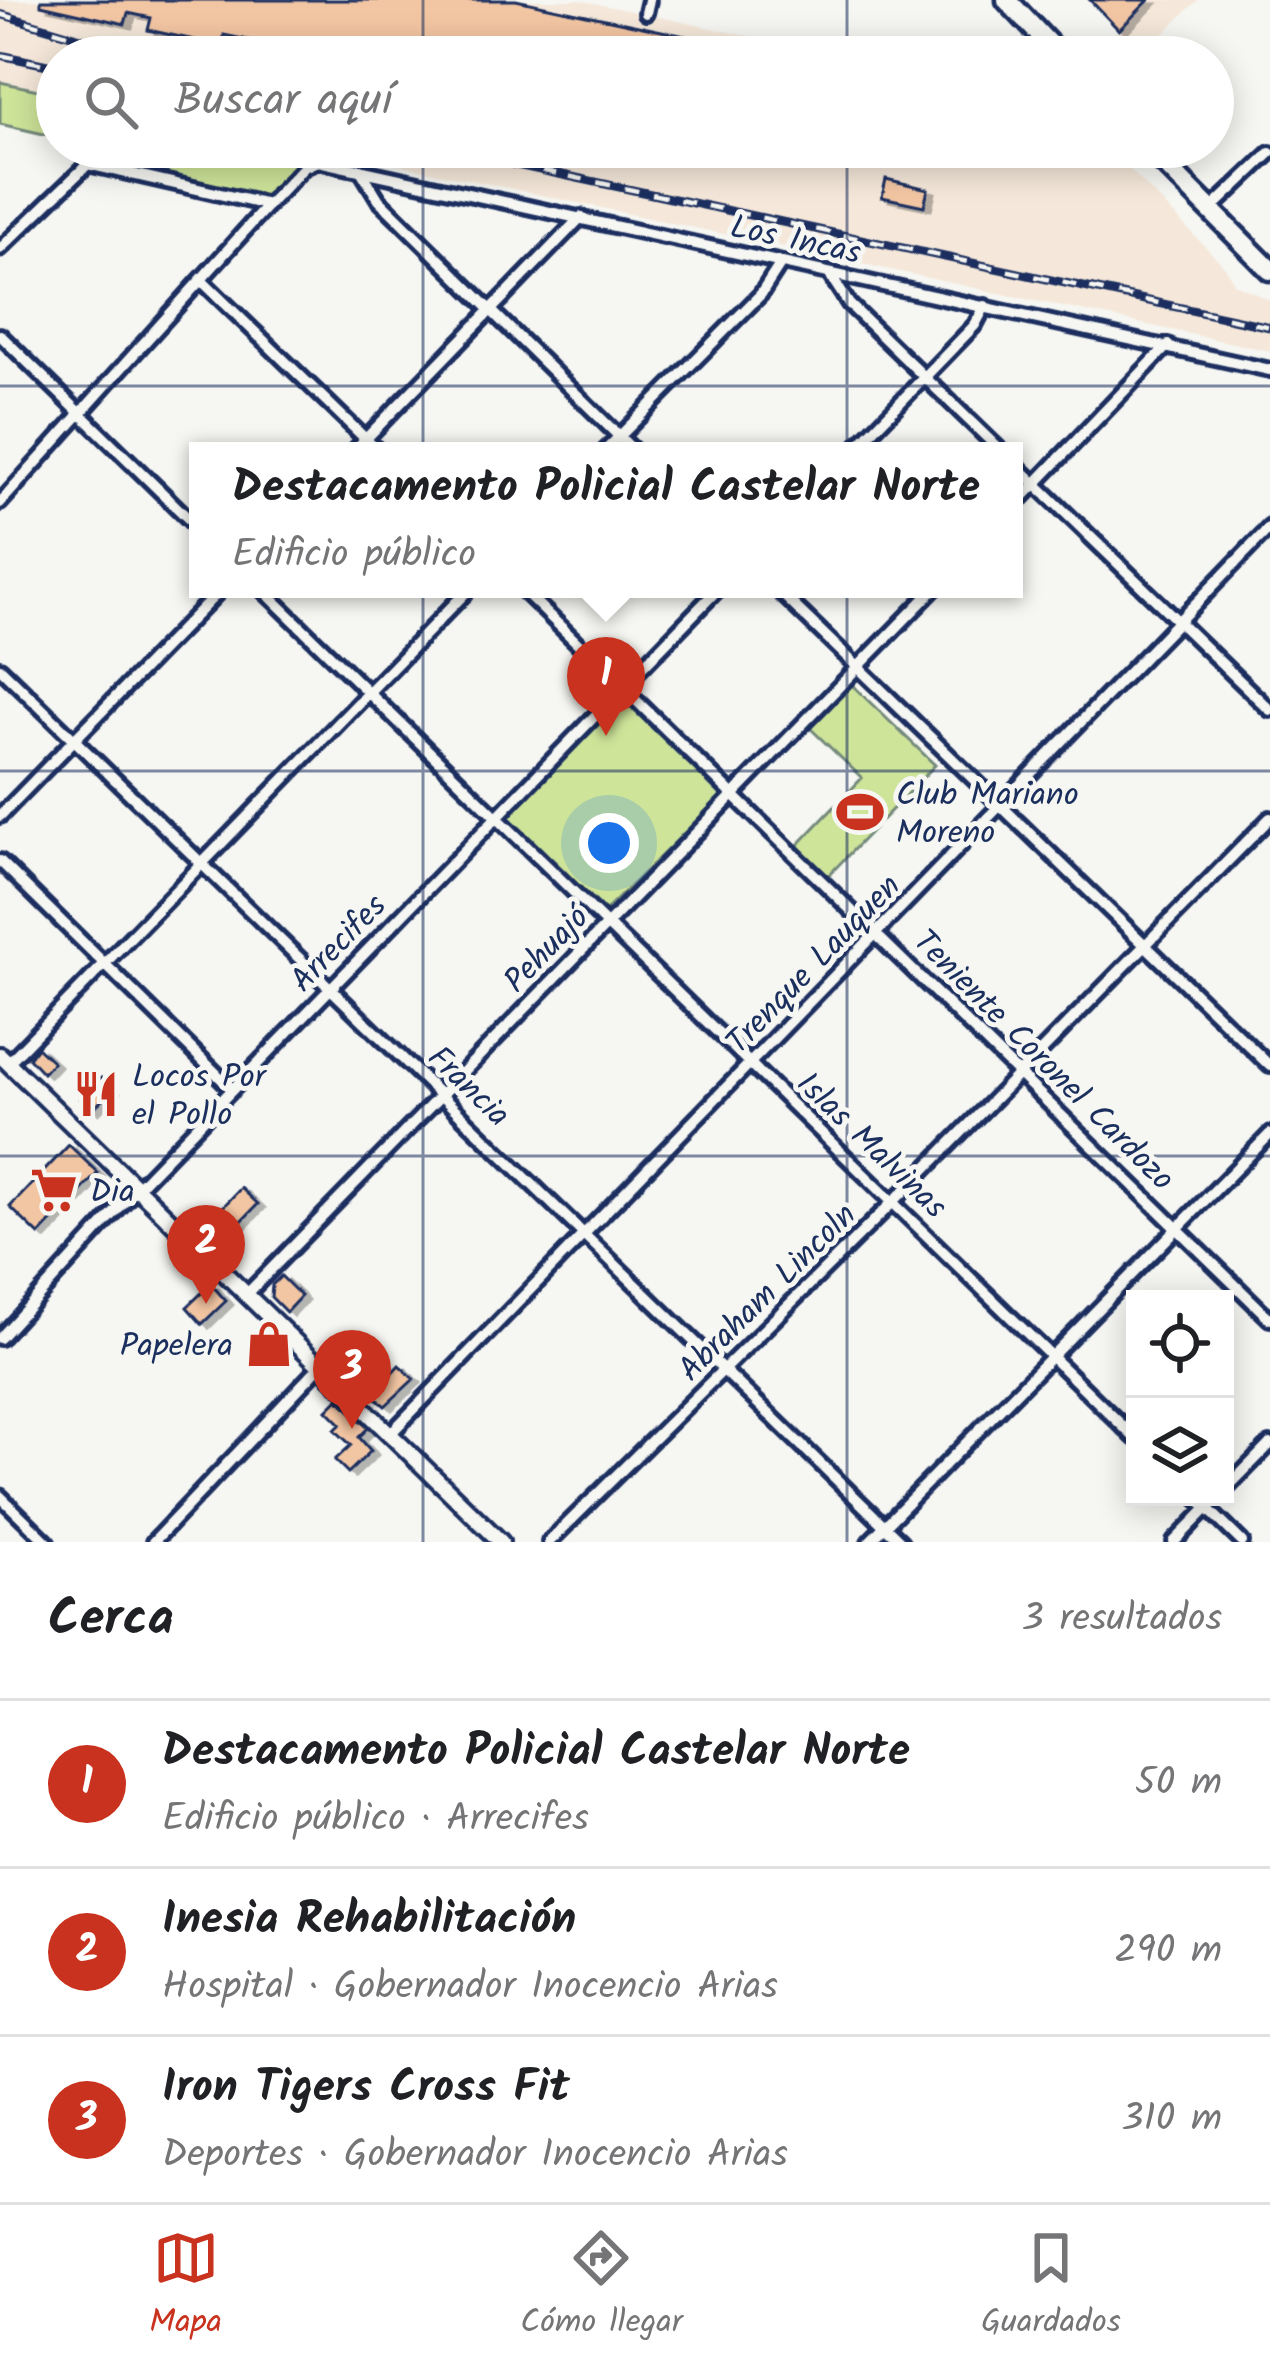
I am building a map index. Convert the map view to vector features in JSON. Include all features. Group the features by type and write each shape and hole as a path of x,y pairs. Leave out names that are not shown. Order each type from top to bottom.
{"main road":[{"path":"1007,0 1041,36"},
{"path":"1168,168 1270,270"}],"street":[{"path":"1209,211 1270,153"},
{"path":"0,249 84,168"},
{"path":"0,503 268,206 105,168"},
{"name":"Los Incas","path":"268,206 304,168"},
{"name":"Los Incas","path":"353,168 1270,370"},
{"path":"360,169 379,200 624,442"},
{"path":"363,442 581,217"},
{"path":"614,442 768,286 781,263"},
{"path":"830,274 849,304 992,442"},
{"path":"202,280 369,442"},
{"path":"862,442 975,325 985,306"},
{"path":"0,335 189,519"},
{"path":"1023,497 1168,345"},
{"path":"1023,473 1270,710"},
{"name":"Trenque Lauquen","path":"391,1435 1270,527"},
{"path":"0,816 212,598"},
{"name":"Islas Malvinas","path":"271,598 1126,1429"},
{"path":"460,598 4,1059 501,1542"},
{"name":"Teniente Coronel Cardozo","path":"531,598 1270,1319"},
{"name":"Arrecifes","path":"0,1338 137,1188 709,598"},
{"path":"787,598 1270,1066"},
{"name":"Pehuajó","path":"247,1294 925,598"},
{"name":"Francia","path":"0,668 901,1542"},
{"name":"Abraham Lincoln","path":"549,1542 894,1201 1270,818"},
{"path":"0,861 232,1089"},
{"path":"869,1542 1270,1134"},
{"path":"153,1542 319,1367"},
{"path":"1234,1481 1270,1444"},
{"path":"0,1496 47,1542"},
{"path":"1174,1542 1207,1508 1242,1542"}],"shaded area":[{"path":"0,0 579,0 749,36 36,36 36,90 0,82"},
{"path":"1149,0 1198,0 1161,36 1113,36"},
{"path":"414,168 1128,168 1225,267 1235,284 1270,300 1270,351"}],"green space":[{"path":"0,82 36,90 36,132 0,124"},
{"path":"143,168 294,168 265,198"},
{"name":"Club Mariano Moreno","path":"852,685 935,765 828,876 797,846 862,778 810,728"},
{"path":"624,696 725,793 604,912 508,818"}],"building":[{"path":"41,0 516,0 685,36 176,36 148,30 151,18 128,13 125,24 41,5"},
{"path":"1090,0 1149,0 1119,30"},
{"path":"886,179 928,189 924,206 882,197"},
{"path":"37,1047 53,1062 43,1073 29,1058"},
{"name":"Locos Por el Pollo","path":"101,1078 113,1089 92,1110 80,1099"},
{"name":"Dia","path":"69,1145 98,1173 39,1235 10,1207"},
{"path":"241,1188 258,1204 217,1247 200,1231"},
{"path":"281,1276 301,1296 286,1312 271,1297 272,1285"},
{"path":"211,1284 226,1301 202,1324 187,1307"},
{"path":"399,1365 414,1379 385,1406 372,1394"},
{"path":"338,1399 368,1428 359,1437 371,1451 348,1473 335,1460 351,1445 335,1430 341,1424 327,1410"}],"railway":[{"path":"0,14 74,36"},
{"path":"0,55 36,63"},
{"path":"531,168 1270,327"}],"place":[{"name":"Destacamento Policial Castelar Norte","path":"606,736"},
{"name":"Club Mariano Moreno","path":"860,812"},
{"name":"Locos Por el Pollo","path":"96,1094"},
{"name":"Dia","path":"54,1190"},
{"name":"Inesia Rehabilitación","path":"206,1304"},
{"name":"Papelera","path":"269,1344"},
{"name":"Iron Tigers Cross Fit","path":"352,1429"}]}
